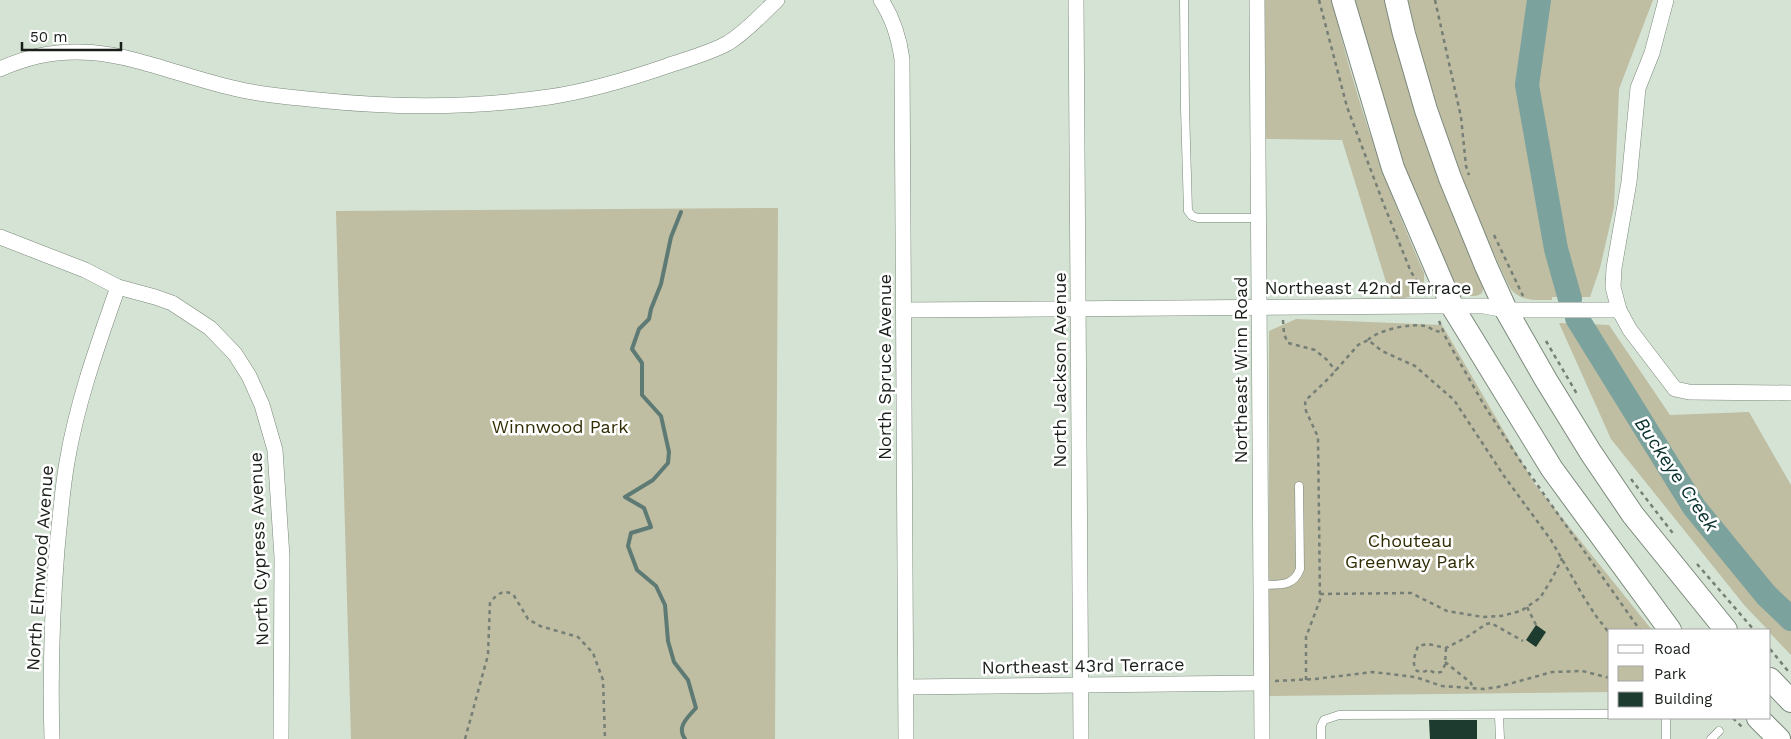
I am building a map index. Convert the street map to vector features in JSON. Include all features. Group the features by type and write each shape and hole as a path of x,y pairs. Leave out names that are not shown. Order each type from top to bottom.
{"main road":[{"path":"1343,0 1393,168 1452,306 1552,468 1669,629"},
{"path":"1396,0 1426,110 1450,178 1506,310 1546,380 1632,515 1725,629"},
{"path":"1771,680 1791,700"},
{"path":"1759,719 1779,739"}],"street":[{"path":"0,68 51,54 72,52 104,53 234,89 288,97 396,105 451,105 505,102 550,97 590,89 644,74 696,56 728,42 748,27 777,0"},
{"name":"North Spruce Avenue","path":"881,0 891,16 897,33 902,59 906,739"},
{"name":"North Jackson Avenue","path":"1076,0 1081,739"},
{"name":"Northeast Winn Road","path":"1257,0 1260,218 1262,739"},
{"path":"1666,0 1652,52 1638,88 1625,212 1614,268 1613,286 1619,310 1630,330 1675,389 1689,392 1791,392"},
{"name":"North Cypress Avenue","path":"0,237 85,270 118,287 172,303 210,328 234,354 250,376 262,404 275,450 282,557 282,739"},
{"name":"North Elmwood Avenue","path":"52,739 50,692 54,587 66,462 99,340 118,287"},
{"name":"Northeast 42nd Terrace","path":"904,310 1260,306 1484,306 1506,310 1619,310"},
{"name":"Northeast 43rd Terrace","path":"906,687 1261,683"}],"lane":[{"path":"1184,0 1188,210 1192,216 1198,218 1260,218"},
{"path":"1260,585 1288,584 1296,579 1300,569 1299,486"},
{"path":"1322,739 1324,720 1338,716 1608,714"},
{"path":"1499,716 1500,739"},
{"path":"1666,719 1666,739"},
{"path":"1711,739 1719,731"}],"path":[{"path":"1435,0 1461,117 1466,166 1470,178"},
{"path":"1491,227 1530,310"},
{"path":"1260,306 1283,320 1284,334 1288,343 1315,350 1336,371"},
{"path":"1306,680 1306,638 1320,600 1320,594 1318,437 1306,411 1305,402 1358,346 1375,334 1398,327 1422,326 1436,332 1443,332"},
{"path":"1544,339 1578,395"},
{"path":"1368,340 1382,351 1416,366 1454,400 1504,476 1552,540 1596,616 1608,631"},
{"path":"1627,473 1675,537"},
{"path":"1320,594 1411,593 1447,612 1488,617 1508,614 1534,604 1544,593 1562,558"},
{"path":"1692,558 1753,629"},
{"path":"465,739 488,655 490,602 498,593 504,591 514,594 528,619 540,626 578,636 594,653 603,680 605,739"},
{"path":"1527,607 1536,625"},
{"path":"1488,617 1489,624"},
{"path":"1415,677 1414,657 1418,646 1428,644 1446,648 1486,624 1498,627 1523,641"},
{"path":"1416,671 1429,670 1435,673 1444,670 1446,648"},
{"path":"1771,650 1791,674"},
{"path":"1446,662 1471,683 1472,688"},
{"path":"1261,683 1373,672 1415,677 1442,686 1492,689 1544,674 1564,671 1594,673 1608,677"}],"green space":[{"path":"1265,0 1332,0 1360,104 1396,206 1424,273 1422,287 1410,297 1391,298 1342,140 1266,139"},
{"path":"1352,0 1388,0 1484,283 1482,293 1478,295 1467,295 1455,287 1404,171"},
{"path":"1408,0 1653,0 1619,89 1614,207 1600,268 1590,297 1552,297 1552,300 1534,300 1519,296 1510,288 1478,218 1451,147 1427,74"},
{"name":"Winnwood Park","path":"778,208 775,739 351,739 336,211"},
{"name":"Chouteau Greenway Park","path":"1296,319 1442,325 1534,483 1651,629 1608,629 1608,692 1269,696 1269,331"},
{"path":"1559,323 1609,325 1670,415 1749,412 1791,485 1791,655 1771,634 1771,629 1767,629 1745,606 1611,439"}],"building":[{"path":"1536,625 1546,632 1536,647 1526,640"},
{"path":"1429,720 1477,720 1477,739 1430,739"}],"waterway":[{"name":"Buckeye Creek","path":"1539,0 1527,85 1556,249 1570,299"},
{"path":"681,212 671,237 661,284 649,319 639,329 632,349 642,363 642,395 661,416 669,452 668,463 653,480 625,497 644,508 651,527 631,533 628,546 637,570 656,586 665,605 668,641 674,662 688,680 696,708 682,726 685,739"},
{"name":"Buckeye Creek","path":"1577,318 1694,507 1766,595 1791,619"}]}
